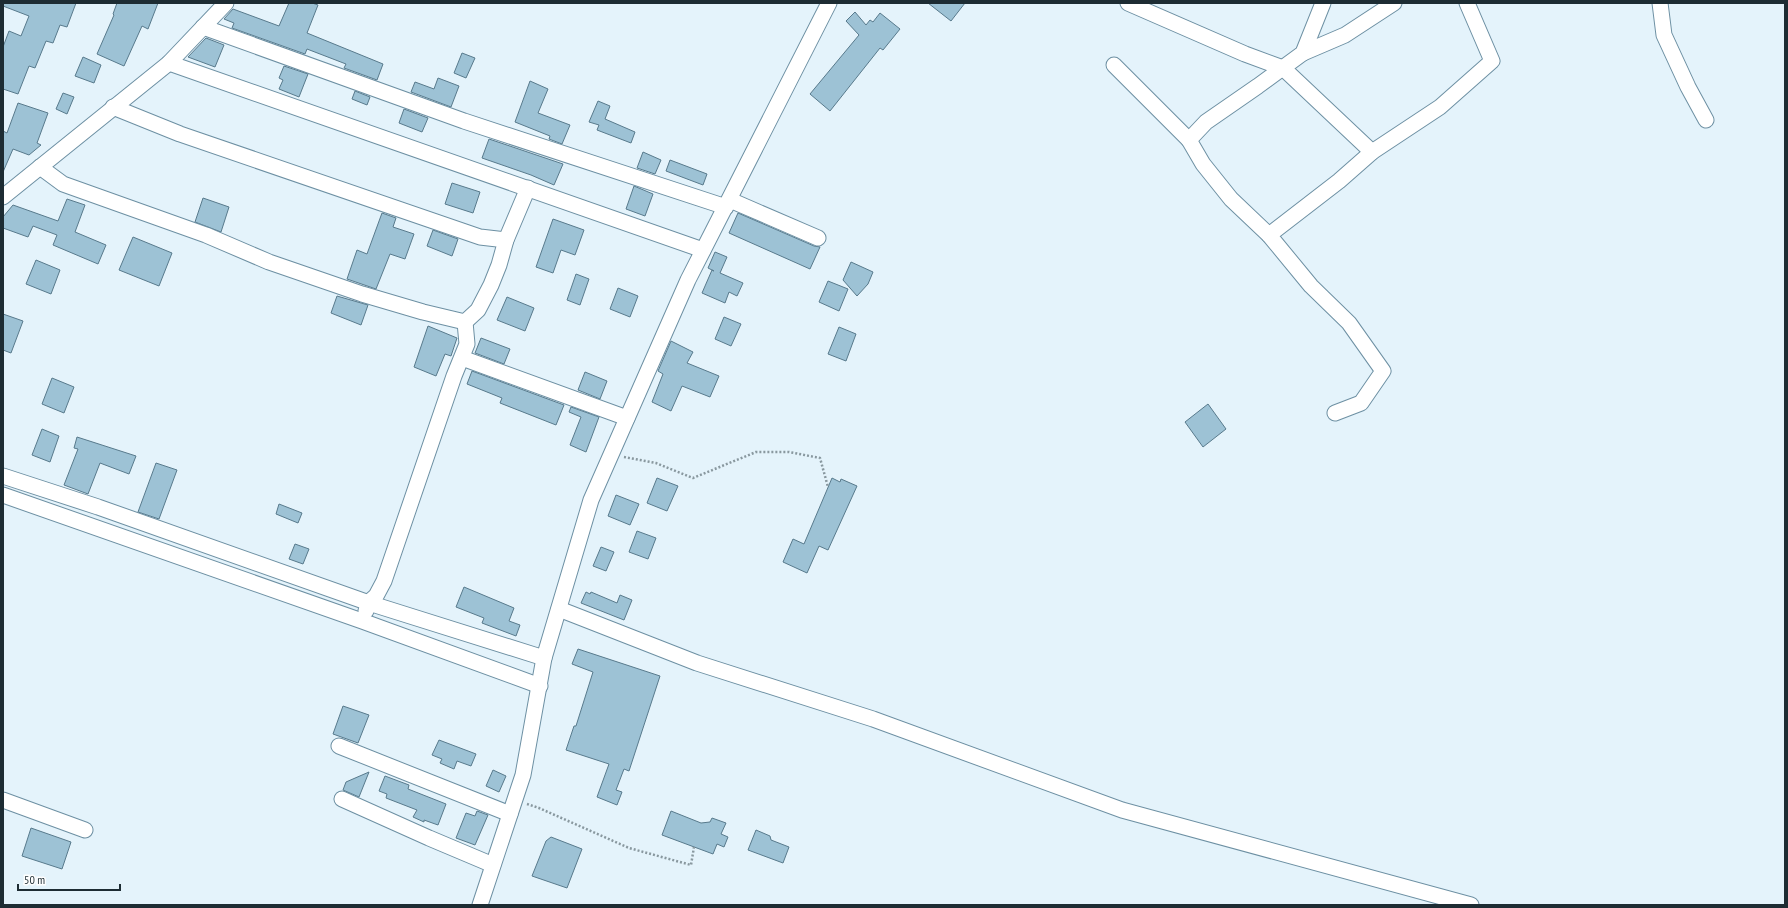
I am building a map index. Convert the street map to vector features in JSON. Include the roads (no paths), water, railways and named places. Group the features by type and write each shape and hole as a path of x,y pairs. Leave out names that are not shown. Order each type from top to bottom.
{"street":[{"path":"3,197 169,63 226,3"},
{"path":"480,905 523,775 544,658 591,500 703,250 830,3"},
{"path":"1128,3 1245,54 1283,68 1372,152"},
{"path":"1302,53 1323,3"},
{"path":"1188,140 1206,122 1302,53 1345,35 1394,3"},
{"path":"1269,235 1339,181 1372,152 1440,107 1492,61 1467,3"},
{"path":"1660,3 1664,35 1706,120"},
{"path":"204,27 464,121 728,203 818,238"},
{"path":"169,63 703,250"},
{"path":"1114,65 1188,140 1204,164 1231,199 1269,235 1311,286 1349,323 1383,371 1361,403 1335,413"},
{"path":"113,107 180,134 480,237 506,240"},
{"path":"40,167 63,184 206,235 269,262 362,294 423,312 465,322"},
{"path":"465,322 478,310 499,265 506,240 528,188"},
{"path":"362,621 368,603 376,596 384,580 467,344 465,322"},
{"path":"462,358 627,418"},
{"path":"3,476 98,507 368,603 544,658"},
{"path":"3,496 362,621 540,686"},
{"path":"93,527 98,507"},
{"path":"559,609 697,663 873,719 1122,810 1471,905"},
{"path":"339,746 512,807"},
{"path":"342,799 493,865"},
{"path":"3,800 85,830"}]}
